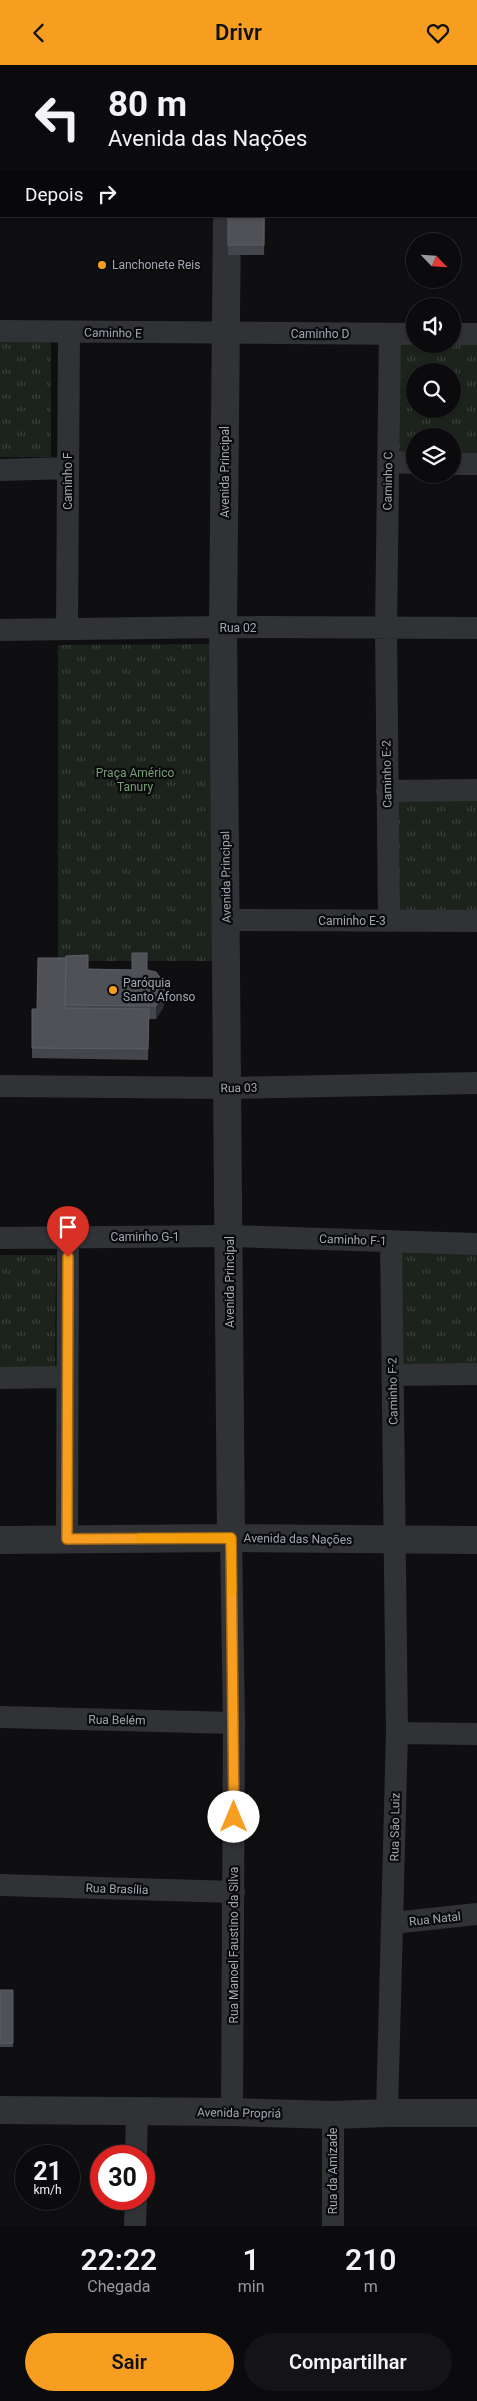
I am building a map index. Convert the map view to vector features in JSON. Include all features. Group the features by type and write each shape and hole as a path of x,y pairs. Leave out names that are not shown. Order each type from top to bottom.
{"street":[{"name":"Avenida Principal","path":"227,217 224,627 231,1538"},
{"name":"Caminho E","path":"0,331 226,334"},
{"name":"Caminho F","path":"67,629 69,332"},
{"name":"Caminho D","path":"226,334 406,334"},
{"name":"Caminho C","path":"386,628 390,334"},
{"path":"461,334 477,334"},
{"path":"388,462 406,463"},
{"path":"461,464 477,464"},
{"path":"0,470 68,468"},
{"name":"Rua 02","path":"0,630 224,627 477,628"},
{"name":"Caminho E-2","path":"386,628 389,921"},
{"path":"387,791 477,790"},
{"name":"Caminho E-3","path":"227,920 477,921"},
{"name":"Rua 03","path":"0,1086 229,1088 477,1083"},
{"name":"Caminho G-1","path":"0,1238 230,1237"},
{"name":"Caminho F-1","path":"230,1237 477,1243"},
{"path":"67,1539 68,1238"},
{"name":"Caminho F-2","path":"391,1241 395,1541"},
{"path":"392,1375 477,1374"},
{"path":"0,1377 67,1377"},
{"name":"Avenida das Nações","path":"0,1541 231,1538 477,1541"},
{"name":"Rua Manoel Faustino da Silva","path":"231,1538 234,1723 232,2112"},
{"name":"Rua São Luiz","path":"387,2113 397,1733 395,1541"},
{"name":"Rua Belém","path":"0,1717 234,1723"},
{"path":"397,1733 477,1734"},
{"name":"Rua Brasília","path":"0,1885 234,1893"},
{"name":"Rua Natal","path":"393,1923 477,1914"},
{"name":"Avenida Propriá","path":"0,2110 333,2115 477,2113"},
{"path":"136,2145 137,2113"},
{"name":"Rua da Amizade","path":"333,2115 333,2226"},
{"path":"135,2226 136,2210"}],"green space":[{"path":"0,339 51,339 51,457 0,457"},
{"path":"393,341 406,343 406,353 461,353 461,343 477,342 477,453 461,453 461,428 406,428 406,453 391,453"},
{"name":"Praça Américo Tanury","path":"212,644 213,961 58,961 58,645"},
{"path":"477,793 477,913 397,913 396,794"},
{"path":"399,1250 477,1250 477,1372 397,1371"},
{"path":"0,1255 56,1255 55,1373 0,1372"}],"building":[{"path":"228,217 264,217 264,245 228,245"},
{"name":"Paróquia Santo Afonso","path":"132,953 147,953 147,970 156,972 165,984 163,995 156,1006 65,1005 66,956 88,955 88,969 132,970"},
{"path":"38,958 66,958 65,1008 149,1009 148,1049 32,1048 32,1009 37,1009"},
{"path":"0,1990 13,1990 13,2043 0,2043"}],"slow traffic":[{"path":"139,1538 231,1538 232,1591"}],"place":[{"name":"Lanchonete Reis","path":"102,265"},
{"name":"Paróquia Santo Afonso","path":"113,990"}],"route":[{"path":"68,1257 67,1539 231,1538 234,1817"}]}
